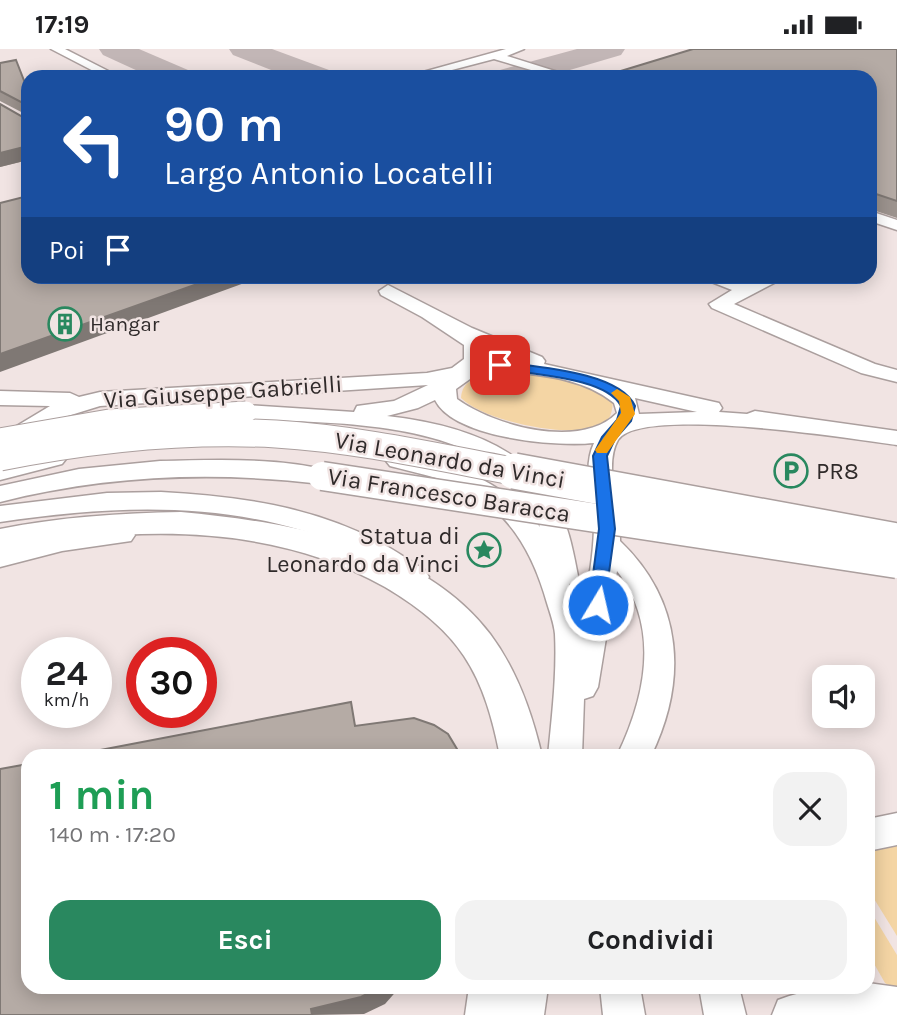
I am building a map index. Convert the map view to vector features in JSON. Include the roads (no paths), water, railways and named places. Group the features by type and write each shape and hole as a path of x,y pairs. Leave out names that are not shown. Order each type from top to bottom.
{"main road":[{"name":"Via Leonardo da Vinci","path":"0,457 85,442 146,435 236,432 309,436 897,541"},
{"path":"0,540 68,527 129,522 218,527 281,536 345,553 374,565 435,603 464,629 499,683 518,749"},
{"path":"491,1015 494,994"}],"street":[{"path":"56,49 100,70"},
{"path":"475,49 545,70"},
{"path":"438,70 519,49"},
{"path":"877,220 897,225"},
{"path":"732,284 747,290"},
{"path":"759,284 719,304 868,369 897,376"},
{"path":"388,291 465,332 572,377 771,422 897,438"},
{"path":"0,439 109,420 246,412 346,414 406,406 423,399 474,361 476,348 471,341 429,313"},
{"name":"Via Giuseppe Gabrielli","path":"0,449 62,407 100,399 455,377 483,366 500,365 572,377"},
{"path":"455,377 444,395 452,408 495,427 544,436 573,438 597,435 636,422 673,419 771,422"},
{"path":"568,749 593,633 606,543 607,507 600,461 604,445 624,421 628,406 619,394 599,384"},
{"path":"0,398 53,401 100,399"},
{"path":"346,414 469,441 501,456 526,477 542,500 561,559 570,633 567,749"},
{"path":"0,472 97,451 216,443 300,446 354,453 457,476 495,494 528,528 547,562 570,633"},
{"name":"Via Francesco Baracca","path":"0,494 76,477 155,468 240,467 322,476 897,564"},
{"path":"0,514 134,499 219,503 285,515 345,535 395,561 415,577 464,629"},
{"path":"0,558 62,542 104,536 204,530 281,536"},
{"path":"606,543 632,570 654,622 660,654 660,690 649,730 638,749"},
{"path":"875,834 897,829"},
{"path":"475,1015 480,994"},
{"path":"506,1015 511,994"},
{"path":"523,1015 526,994"},
{"path":"621,994 624,1015"},
{"path":"720,994 725,1015 741,1015"},
{"path":"793,1015 853,994 897,1008"}],"place":[{"name":"Hangar","path":"65,324"},
{"name":"PR8","path":"791,471"},
{"name":"Statua di Leonardo da Vinci","path":"484,550"}]}
